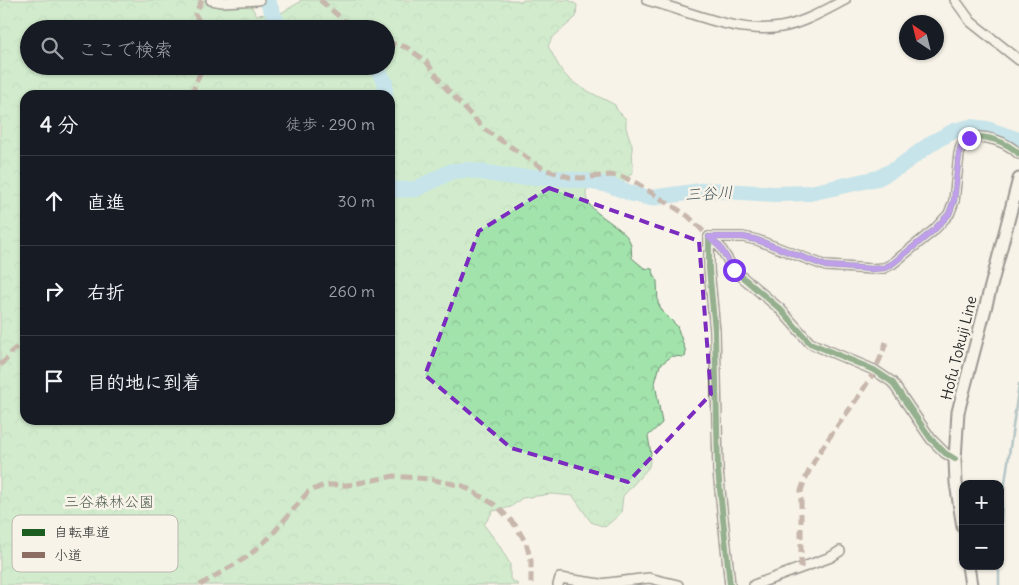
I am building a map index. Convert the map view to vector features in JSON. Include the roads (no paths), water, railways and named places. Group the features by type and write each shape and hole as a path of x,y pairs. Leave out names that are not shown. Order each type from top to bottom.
{"main road":[{"name":"Hofu Tokuji Line","path":"963,525 956,483 955,459 958,412 1019,179"},
{"path":"969,570 971,585"}],"street":[{"path":"212,0 230,2 259,0"},
{"path":"647,0 740,27 759,29 782,27 800,22 845,0"},
{"path":"955,0 971,22 1019,60"},
{"path":"709,237 743,237 757,240 826,266 884,268 892,264 933,231 949,214 954,200 961,146 969,138 986,137 1011,148 1019,154"},
{"path":"709,237 720,247 734,270 780,309 810,343 874,370 892,382 931,439 945,453 955,459"},
{"path":"709,237 709,269 715,318 718,471 730,585"},
{"path":"754,585 831,557 840,551"},
{"path":"558,585 560,578 600,584 649,578 659,583 678,585"}],"waterway":[{"name":"三谷川","path":"267,0 276,20"},
{"name":"三谷川","path":"381,75 385,82 385,90"},
{"name":"三谷川","path":"395,189 416,189 452,171 468,170 512,177 549,177 587,181 610,185 650,198 708,190 774,194 810,193 878,178 899,167 933,142 954,131 970,127 987,129 1019,140"},
{"path":"1001,525 1002,504 1019,384"},
{"path":"999,570 999,585"}],"park label":[{"name":"三谷森林公園","path":"109,502"}]}
